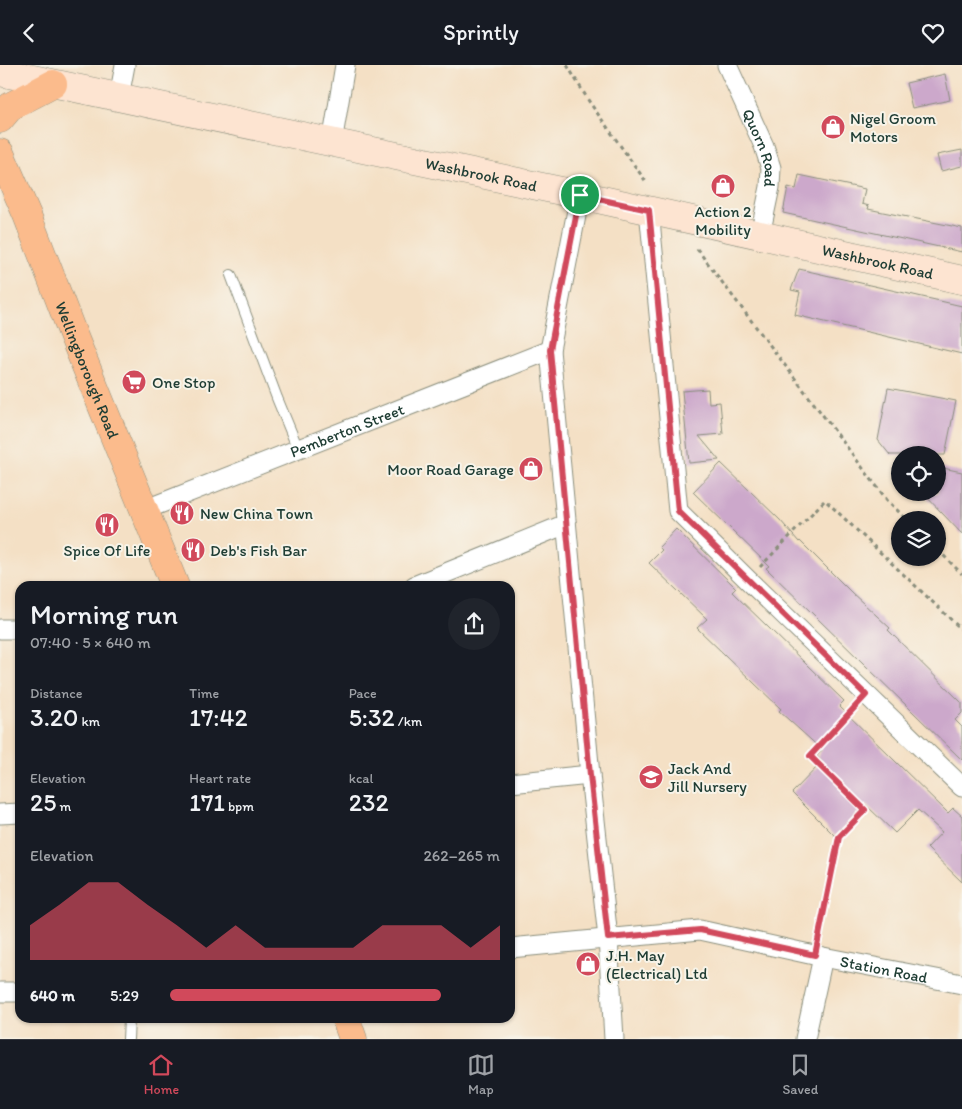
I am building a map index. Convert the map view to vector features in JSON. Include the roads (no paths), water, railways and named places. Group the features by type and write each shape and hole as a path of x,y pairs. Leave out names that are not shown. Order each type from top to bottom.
{"main road":[{"name":"Washbrook Road","path":"0,72 580,195 962,280"},
{"path":"0,119 11,105 53,84"},
{"name":"Wellingborough Road","path":"0,153 27,215 172,581"},
{"path":"347,1023 353,1039"}],"street":[{"path":"119,97 125,65"},
{"path":"332,143 345,65"},
{"name":"Quorn Road","path":"727,65 764,146 771,168 770,187 760,235"},
{"path":"580,195 550,350 590,775 608,938 614,1039"},
{"path":"649,210 678,511 962,787"},
{"name":"Pemberton Street","path":"144,511 550,350"},
{"path":"426,581 566,524"},
{"path":"0,629 15,629"},
{"path":"515,782 590,775"},
{"path":"0,814 15,813"},
{"name":"Station Road","path":"515,947 700,930 962,984"},
{"path":"805,1039 819,956"},
{"path":"0,992 15,992"}],"lane":[{"path":"231,275 298,449"},
{"path":"128,1039 129,1023"}],"place":[{"name":"Nigel Groom Motors","path":"833,127"},
{"name":"Action 2 Mobility","path":"723,186"},
{"name":"One Stop","path":"134,382"},
{"name":"Moor Road Garage","path":"531,469"},
{"name":"New China Town","path":"182,513"},
{"name":"Spice Of Life","path":"107,525"},
{"name":"Deb's Fish Bar","path":"193,550"},
{"name":"Jack And Jill Nursery","path":"651,777"},
{"name":"J.H. May (Electrical) Ltd","path":"588,964"}]}
